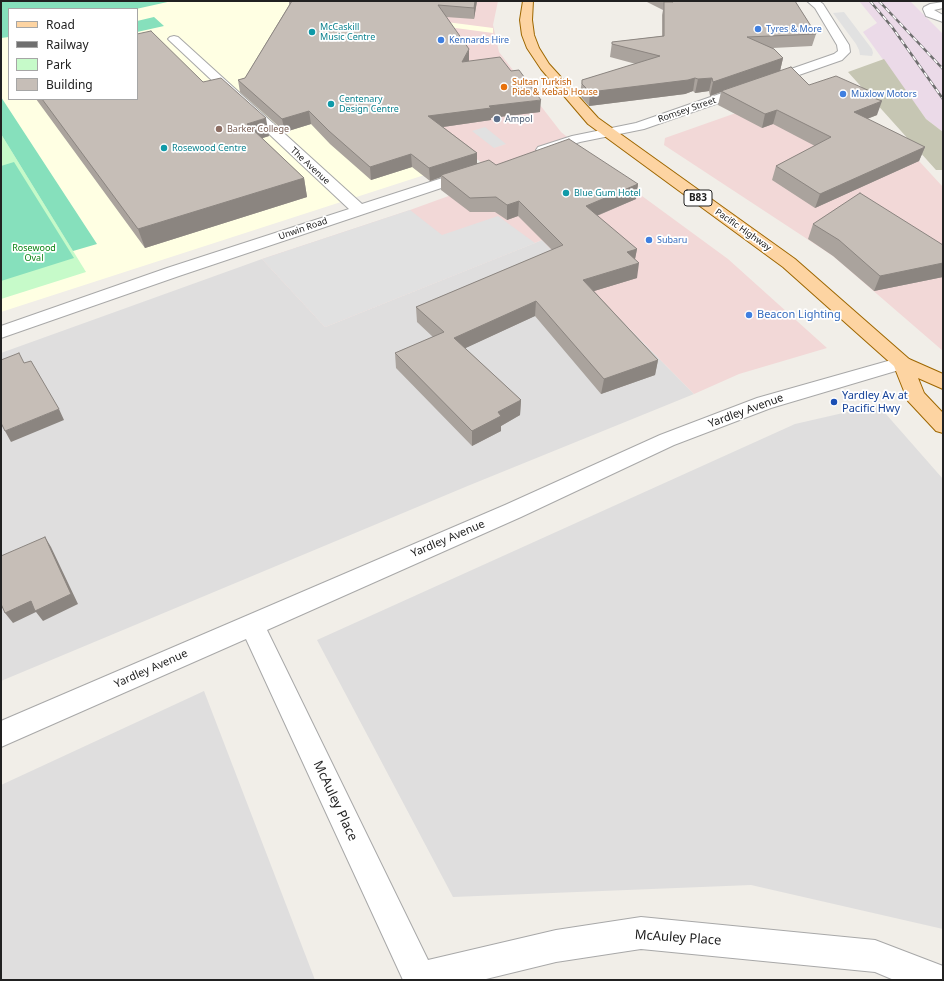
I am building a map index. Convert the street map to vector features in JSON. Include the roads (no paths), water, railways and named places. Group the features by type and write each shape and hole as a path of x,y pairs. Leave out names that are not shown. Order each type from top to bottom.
{"main road":[{"name":"Pacific Highway","path":"528,1 526,20 528,35 533,48 545,66 588,116 607,132 789,263 902,363 943,382"},
{"name":"Pacific Highway","path":"902,363 915,396 943,426"}],"street":[{"name":"Romsey Street","path":"607,132 639,126 658,120 833,60 841,55 844,48 817,3"},
{"path":"936,4 930,7 928,11 943,19"},
{"name":"The Avenue","path":"174,39 359,210"},
{"path":"529,154 577,139 607,132"},
{"name":"Unwin Road","path":"1,332 359,210 483,170"},
{"name":"Yardley Avenue","path":"1,734 513,511 668,440 764,403 902,363"},
{"name":"McAuley Place","path":"252,625 420,979 556,946 641,933 875,956 936,980"}],"railway":[{"path":"870,1 892,27 943,99"},
{"path":"879,1 943,69"}],"place":[{"name":"Tyres & More","path":"758,29"},
{"name":"McCaskill Music Centre","path":"312,32"},
{"name":"Kennards Hire","path":"441,40"},
{"name":"Sultan Turkish Pide & Kebab House","path":"504,87"},
{"name":"Muxlow Motors","path":"843,94"},
{"name":"Centenary Design Centre","path":"331,104"},
{"name":"Ampol","path":"497,119"},
{"name":"Barker College","path":"219,129"},
{"name":"Rosewood Centre","path":"164,148"},
{"name":"Blue Gum Hotel","path":"566,193"},
{"name":"Subaru","path":"649,240"},
{"name":"Beacon Lighting","path":"749,315"},
{"name":"Yardley Av at Pacific Hwy","path":"834,402"}],"park label":[{"name":"Rosewood Oval","path":"34,254"}]}
